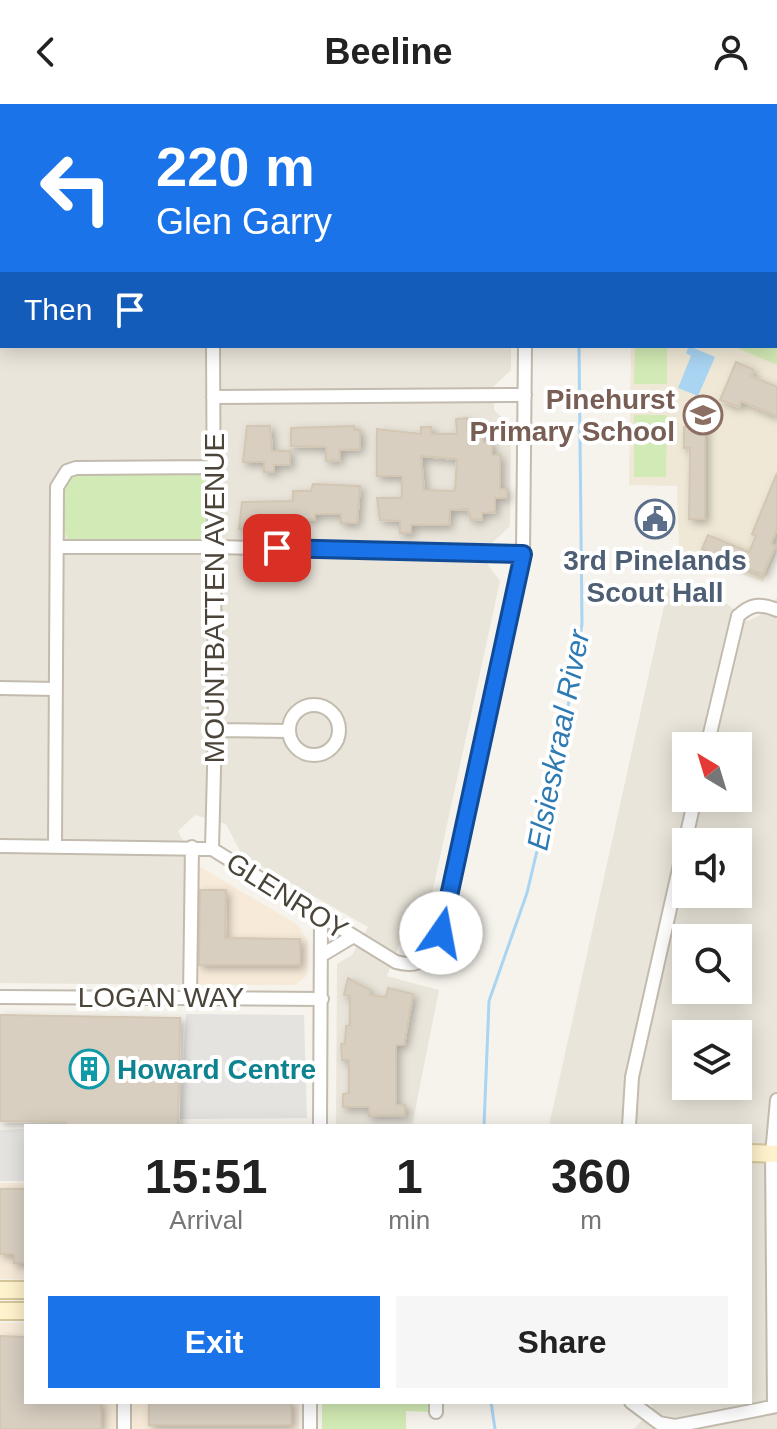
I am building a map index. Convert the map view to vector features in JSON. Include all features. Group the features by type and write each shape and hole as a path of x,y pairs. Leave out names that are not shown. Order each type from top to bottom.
{"street":[{"name":"MOUNTBATTEN AVENUE","path":"212,849 215,730 213,348"},
{"path":"59,547 523,554 525,348"},
{"path":"213,397 525,395"},
{"path":"55,846 57,487 67,471 214,467"},
{"name":"GLENROY","path":"0,846 212,849 321,919 396,962 412,966 424,962 441,933 523,554"},
{"path":"710,732 733,625 748,607 759,605 777,610"},
{"path":"0,688 56,689"},
{"path":"313,705 331,711 340,730 335,745 319,755 298,750 289,731 295,713 313,705"},
{"path":"215,730 289,731"},
{"path":"629,1124 632,1077 692,812"},
{"path":"190,997 192,847"},
{"path":"320,1124 321,919"},
{"path":"322,955 352,937"},
{"name":"LOGAN WAY","path":"0,997 322,999"},
{"path":"634,1404 659,1423 675,1426 776,1406 777,1100"},
{"path":"752,1153 775,1154"},
{"path":"0,1290 24,1290"},
{"path":"0,1311 24,1311"},
{"path":"124,1404 124,1429"},
{"path":"310,1404 310,1429"}],"shaded area":[{"path":"0,348 511,348 511,370 494,386 494,410 511,426 510,526 493,542 488,565 500,581 423,935 399,945 387,976 439,990 412,1124 336,1124 337,964 352,955 368,927 242,855 226,824 195,815 178,831 194,863 192,985 0,983"},
{"name":"Pinehurst Primary School","path":"631,348 777,348 777,552 763,582 679,551 677,486 629,485"},
{"path":"668,588 726,603 748,621 760,615 777,598 777,1429 634,1429 653,1407 650,1404 752,1404 752,1124 549,1124"},
{"path":"194,863 298,925 308,942 307,975 296,985 192,985"},
{"path":"186,1014 304,1015 307,1118 180,1119"},
{"path":"24,1129 24,1181 0,1181 0,1130"},
{"path":"0,1183 24,1183 24,1279 0,1279"},
{"path":"0,1323 24,1323 24,1404 299,1404 299,1429 0,1429"}],"green space":[{"path":"635,348 667,348 667,384 634,384"},
{"path":"738,348 777,348 777,365"},
{"path":"634,415 667,415 666,477 634,477"},
{"path":"77,472 208,472 209,531 198,542 71,542 62,530 63,483"},
{"path":"322,1404 432,1404 431,1412 406,1411 406,1429 322,1429"}],"water":[{"path":"688,348 694,348 715,357 698,396 678,388 691,356 686,353"}],"building":[{"path":"736,362 754,370 751,376 777,387 777,416 741,401 739,407 720,400"},
{"path":"467,418 467,430 483,430 483,442 492,442 492,455 500,455 500,489 507,489 507,498 495,498 495,512 482,513 482,519 471,520 468,509 450,510 449,525 411,525 411,533 400,533 400,521 380,520 377,498 402,498 402,476 377,476 377,429 421,434 421,427 431,427 431,434 457,434 456,419","holes":["421,456 457,459 455,491 424,490"]},
{"path":"247,426 270,426 272,451 290,451 290,465 274,465 274,472 264,472 264,462 243,462"},
{"path":"354,426 354,430 360,430 360,449 339,450 340,460 326,461 326,447 291,446 291,428"},
{"path":"684,427 705,427 705,519 689,519 690,448 684,448"},
{"path":"777,473 777,529 771,544 775,546 763,575 702,549 708,535 749,552 756,536 752,534"},
{"path":"313,484 360,486 357,523 341,523 341,514 315,514 315,520 278,517 278,527 239,529 242,502 293,501 293,491 311,491"},
{"path":"200,890 226,890 225,938 300,939 300,965 199,965"},
{"path":"348,978 370,990 370,995 386,997 388,988 413,994 404,1045 396,1045 396,1105 405,1105 405,1115 369,1116 369,1107 343,1107 343,1094 349,1093 349,1060 342,1060 341,1044 345,1044 346,1026 350,1025 350,996 344,995"},
{"name":"Howard Centre","path":"0,1015 180,1018 178,1124 0,1121"},
{"path":"0,1189 24,1189 24,1263 14,1263 14,1254 0,1254"},
{"path":"0,1336 24,1337 24,1404 101,1404 101,1429 0,1429"},
{"path":"149,1404 291,1404 291,1425 149,1425"}],"waterway":[{"name":"Elsieskraal River","path":"484,1124 489,1001 527,893 560,754 582,624 579,348"},
{"name":"Elsieskraal River","path":"491,1404 495,1429"}],"place":[{"name":"Pinehurst Primary School","path":"703,415"},
{"name":"3rd Pinelands Scout Hall","path":"655,519"},
{"name":"Howard Centre","path":"89,1069"}],"route":[{"path":"277,548 523,554 441,933"}]}
